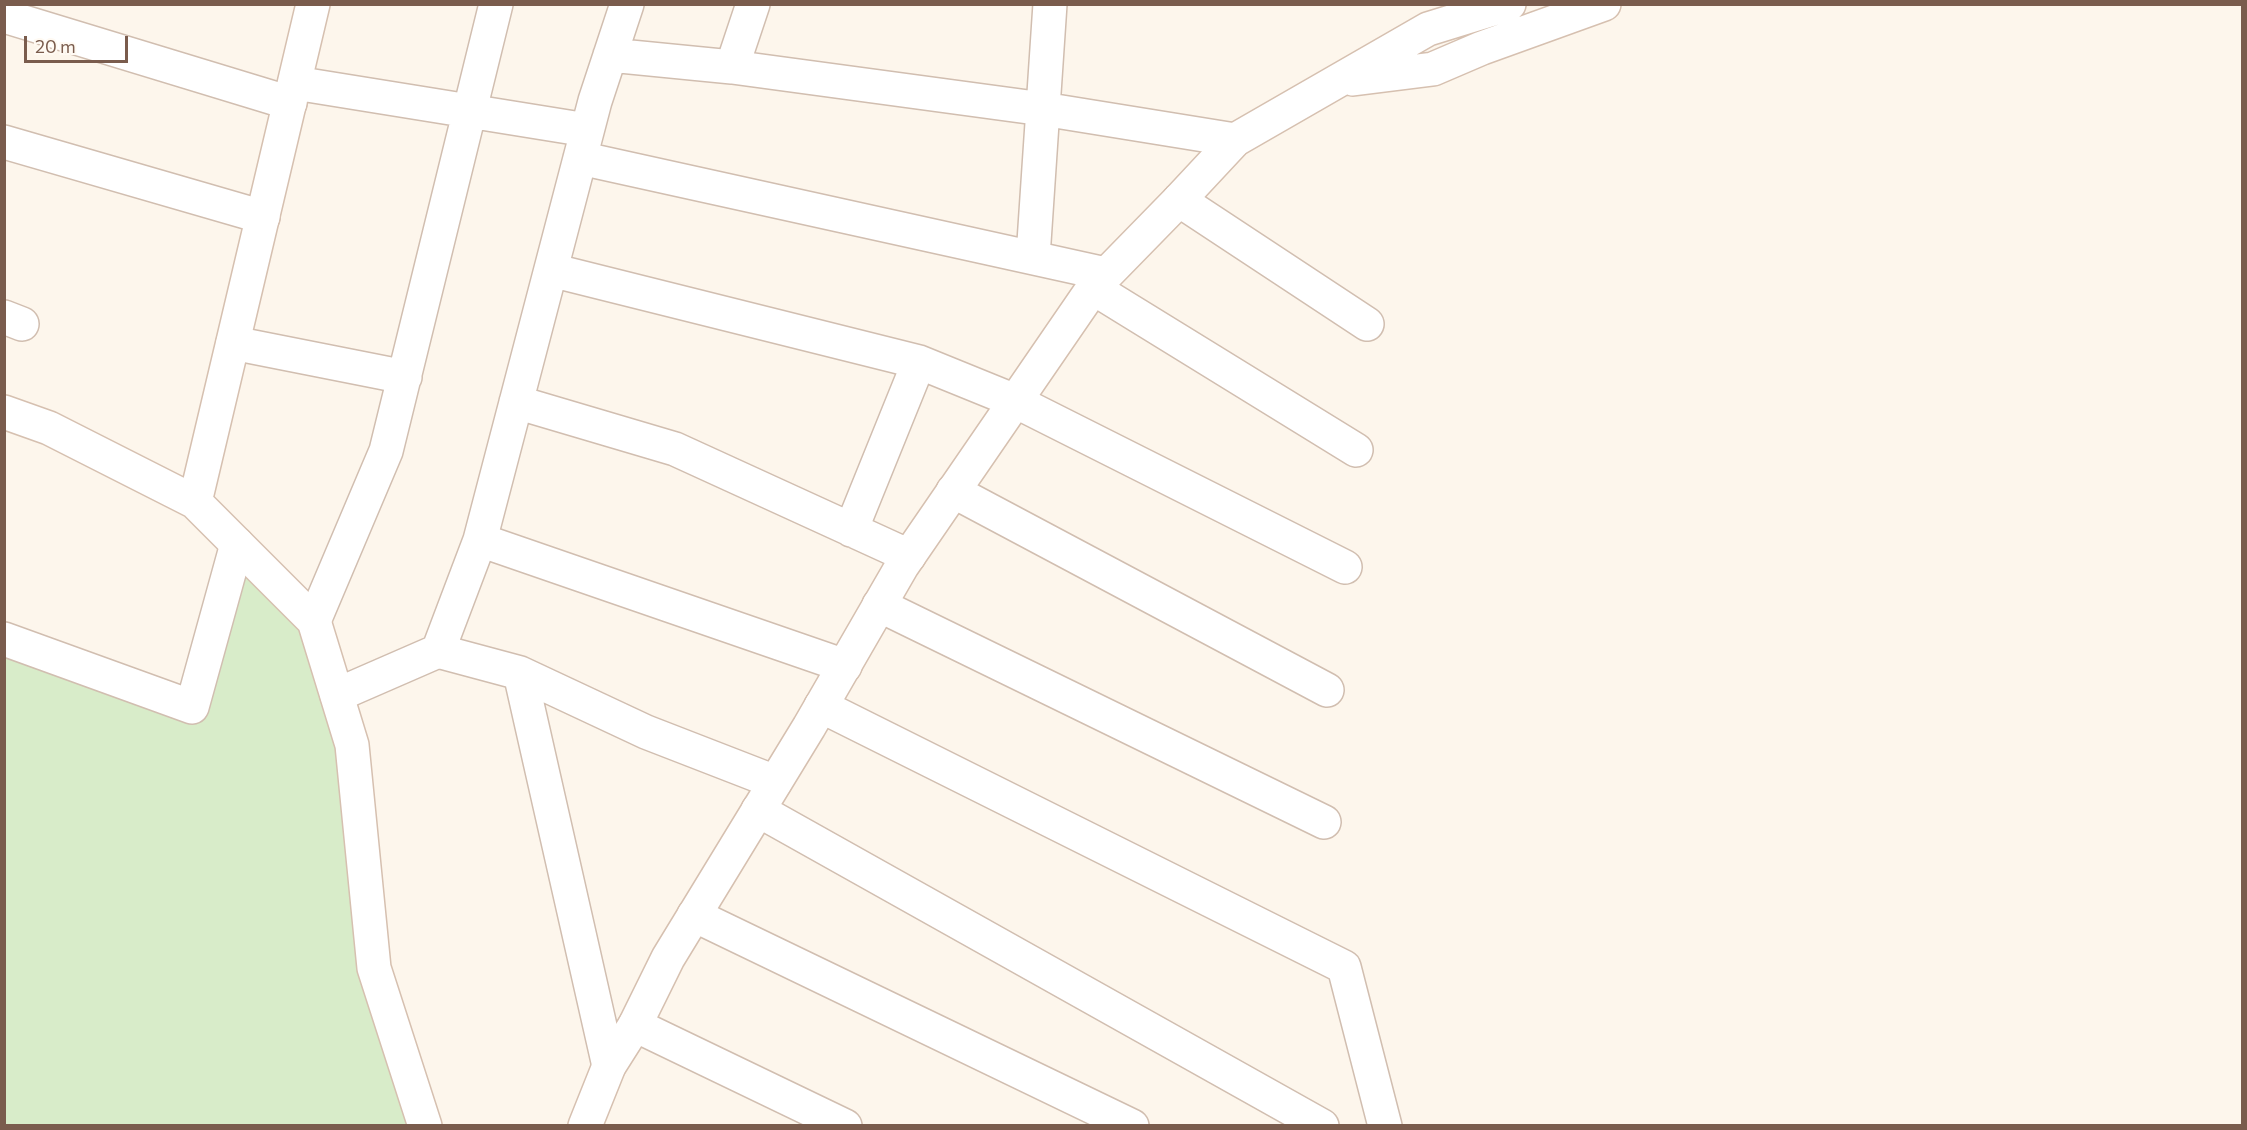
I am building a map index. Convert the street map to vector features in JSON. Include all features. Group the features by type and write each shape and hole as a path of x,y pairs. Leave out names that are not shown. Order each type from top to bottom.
{"street":[{"path":"195,502 313,4"},
{"path":"314,621 386,451 496,4"},
{"path":"438,651 480,540 584,144 627,4"},
{"path":"732,67 753,4"},
{"path":"1033,257 1050,4"},
{"path":"585,1125 609,1066 635,1025 668,958 845,666 879,605 953,491 1099,281 1179,201 1235,140 1252,128 1428,29 1509,4"},
{"path":"1339,81 1432,69 1502,40 1604,4"},
{"path":"4,16 292,93 470,111 584,144 1033,257 1099,281 1356,450"},
{"path":"610,55 732,67 1043,109 1235,140"},
{"path":"4,142 263,217"},
{"path":"1179,201 1367,324"},
{"path":"551,270 919,363 1015,401 1345,567"},
{"path":"233,343 405,377"},
{"path":"851,530 919,363"},
{"path":"516,402 675,449 909,556"},
{"path":"4,412 49,428 195,502 314,621 352,746 374,968 426,1125"},
{"path":"953,491 1327,690"},
{"path":"480,540 845,666"},
{"path":"4,639 192,707 237,544"},
{"path":"879,605 1324,822"},
{"path":"337,695 438,651 520,673 646,732 775,782"},
{"path":"520,673 609,1066"},
{"path":"821,706 1344,967 1385,1125"},
{"path":"758,810 1322,1125"},
{"path":"694,915 1132,1125"},
{"path":"635,1025 845,1125"}],"green space":[{"path":"236,546 313,623 352,746 373,969 424,1125 5,1125 4,641 191,709"}]}
